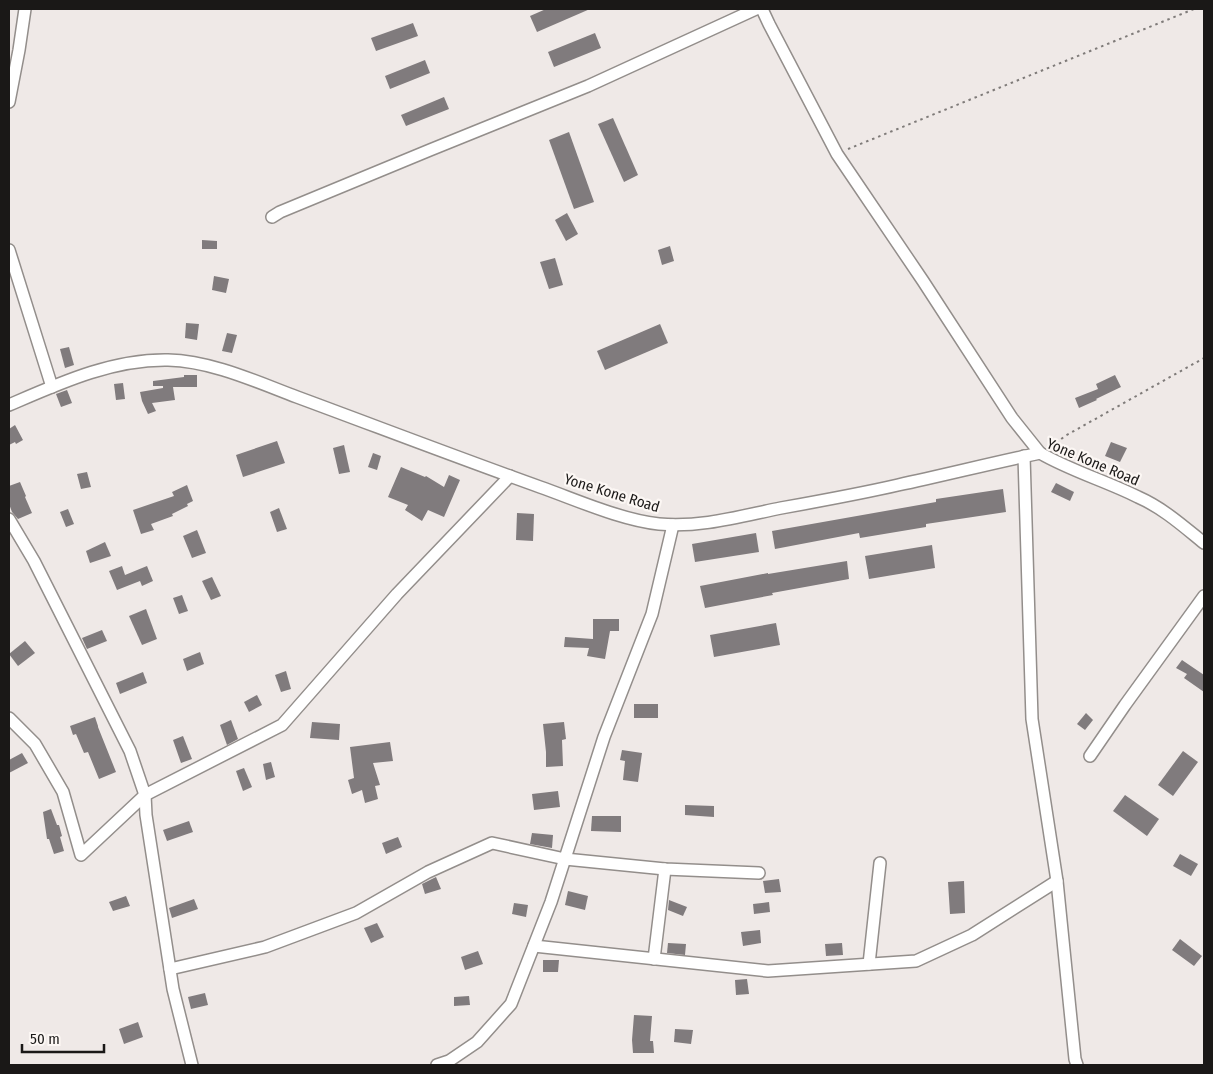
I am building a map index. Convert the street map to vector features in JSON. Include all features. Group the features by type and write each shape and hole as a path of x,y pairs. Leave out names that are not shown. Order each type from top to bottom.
{"street":[{"path":"9,102 25,9"},
{"path":"272,217 421,153 588,86 756,9"},
{"path":"762,9 768,24 837,154 923,281 1012,418 1040,453"},
{"path":"9,250 52,387"},
{"name":"Yone Kone Road","path":"9,405 74,377 109,367 168,360 192,362 218,368 614,513 655,523 673,525 721,520 896,486 1040,453 1056,462 1139,497 1161,509 1204,543"},
{"path":"1024,456 1032,719 1057,881 1077,1065"},
{"path":"9,718 35,744 63,792 80,854 145,794 282,725 397,594 510,476"},
{"path":"10,525 34,561 130,751 145,794 146,815 173,989 192,1065"},
{"path":"437,1065 449,1061 476,1042 511,1004 551,902 604,738 652,614 673,525"},
{"path":"1090,756 1124,705 1204,596"},
{"path":"170,969 265,947 356,912 428,872 492,843 565,858 665,869 759,873"},
{"path":"869,964 880,863"},
{"path":"654,960 665,869"},
{"path":"534,946 768,971 916,961 972,935 1057,881"}],"path":[{"path":"837,154 1194,9"},
{"path":"1040,453 1065,436 1204,358"}],"building":[{"path":"546,9 590,9 537,32 530,16"},
{"path":"413,23 418,36 376,51 371,38"},
{"path":"595,33 601,48 554,67 548,52"},
{"path":"425,60 430,73 390,89 385,76"},
{"path":"444,97 449,109 406,126 401,115"},
{"path":"613,118 638,175 624,182 598,124"},
{"path":"569,132 594,202 574,209 549,140"},
{"path":"567,213 578,234 566,241 555,220"},
{"path":"202,240 217,241 217,249 202,249"},
{"path":"670,246 674,261 662,265 658,250"},
{"path":"555,258 563,285 549,289 540,262"},
{"path":"214,276 229,279 226,293 212,290"},
{"path":"186,323 199,324 197,340 185,338"},
{"path":"660,324 668,343 605,370 597,351"},
{"path":"227,333 237,335 232,353 222,351"},
{"path":"69,347 74,365 65,368 60,349"},
{"path":"184,375 197,375 197,387 173,387 175,400 152,403 156,411 148,414 140,392 163,388 163,386 153,386 153,381 184,377"},
{"path":"1115,375 1121,387 1079,408 1075,398 1098,389 1096,384"},
{"path":"123,383 125,399 116,400 114,384"},
{"path":"67,390 72,403 61,407 56,394"},
{"path":"15,425 23,440 9,445 9,429"},
{"path":"277,441 285,463 243,477 236,455"},
{"path":"1111,442 1127,448 1120,462 1105,456"},
{"path":"344,445 350,472 339,474 333,448"},
{"path":"373,453 381,456 377,470 368,467"},
{"path":"401,467 426,476 444,487 449,475 460,480 444,517 428,510 422,521 405,510 408,505 388,497"},
{"path":"87,472 91,487 81,489 77,474"},
{"path":"20,482 32,513 18,519 12,512 9,504 9,486"},
{"path":"1056,483 1074,492 1070,501 1051,492"},
{"path":"187,485 193,501 187,504 188,506 172,514 173,516 151,524 154,530 141,534 133,510 174,496 172,492"},
{"path":"1003,489 1006,512 926,524 926,527 860,538 859,533 775,549 772,531 936,502 936,499"},
{"path":"279,508 287,529 277,532 270,512"},
{"path":"68,509 74,524 66,527 60,512"},
{"path":"517,513 534,514 533,541 516,540"},
{"path":"197,530 206,553 192,558 183,536"},
{"path":"756,533 759,552 695,562 692,544"},
{"path":"105,542 111,556 90,563 86,551"},
{"path":"932,545 935,568 869,579 865,556"},
{"path":"847,561 849,579 705,608 700,586"},
{"path":"122,566 125,575 147,566 153,581 142,586 140,581 117,590 109,571"},
{"path":"212,577 221,596 211,600 202,581"},
{"path":"182,595 188,611 179,614 173,598"},
{"path":"146,609 157,639 142,645 129,616"},
{"path":"593,619 619,619 619,631 610,631 605,659 587,656 589,648 564,647 565,637 593,639"},
{"path":"776,623 780,645 714,657 710,635"},
{"path":"102,630 107,641 87,649 82,638"},
{"path":"25,641 35,653 18,666 9,654"},
{"path":"200,652 204,664 187,671 183,659"},
{"path":"1182,660 1204,675 1204,692 1184,678 1187,674 1176,668"},
{"path":"286,671 291,689 281,692 275,675"},
{"path":"143,672 147,683 120,694 116,683"},
{"path":"257,695 262,705 249,712 244,702"},
{"path":"634,704 658,704 658,718 634,718"},
{"path":"1086,713 1093,720 1085,730 1077,724"},
{"path":"95,717 116,772 99,779 88,752 84,753 76,734 73,735 70,726"},
{"path":"231,720 238,739 227,745 220,725"},
{"path":"312,722 340,724 339,740 310,738"},
{"path":"564,722 566,739 562,740 563,766 546,767 543,724"},
{"path":"183,736 192,759 181,763 173,740"},
{"path":"390,742 393,761 373,763 380,785 375,786 378,799 365,803 362,790 352,794 348,780 354,778 350,747"},
{"path":"622,750 642,753 638,782 623,780 625,761 620,760"},
{"path":"1183,751 1198,762 1173,796 1158,785"},
{"path":"22,753 28,763 9,773 9,760"},
{"path":"271,762 275,777 266,780 263,764"},
{"path":"244,768 252,787 243,791 236,771"},
{"path":"558,791 560,807 534,810 532,794"},
{"path":"1125,795 1159,819 1147,836 1113,811"},
{"path":"685,805 714,806 714,817 685,815"},
{"path":"51,809 57,825 59,825 64,851 54,854 49,839 47,839 43,812"},
{"path":"592,816 621,816 621,832 591,831"},
{"path":"189,821 193,832 167,841 163,830"},
{"path":"532,833 553,835 552,848 530,844"},
{"path":"398,837 402,847 386,854 382,843"},
{"path":"1180,854 1198,864 1191,876 1173,866"},
{"path":"436,877 441,889 425,894 422,884"},
{"path":"779,879 781,892 765,893 763,881"},
{"path":"964,881 965,913 950,914 948,882"},
{"path":"568,891 588,896 585,910 565,905"},
{"path":"126,896 130,906 113,911 109,902"},
{"path":"194,899 198,909 172,918 169,908"},
{"path":"669,900 687,907 683,916 668,910"},
{"path":"769,902 770,912 754,914 753,904"},
{"path":"514,903 528,905 526,917 512,914"},
{"path":"377,923 384,937 371,943 364,928"},
{"path":"760,930 761,943 743,946 741,932"},
{"path":"1180,939 1202,956 1194,966 1172,950"},
{"path":"668,943 686,944 685,955 667,953"},
{"path":"842,943 843,955 826,956 825,944"},
{"path":"478,951 483,964 465,970 461,957"},
{"path":"543,960 559,960 558,972 543,972"},
{"path":"747,979 749,994 736,995 735,980"},
{"path":"205,993 208,1005 191,1009 188,997"},
{"path":"469,996 470,1005 454,1006 454,997"},
{"path":"634,1015 652,1016 650,1041 653,1041 654,1053 633,1053"},
{"path":"138,1022 143,1037 124,1044 119,1029"},
{"path":"675,1029 693,1030 691,1044 674,1042"}]}
